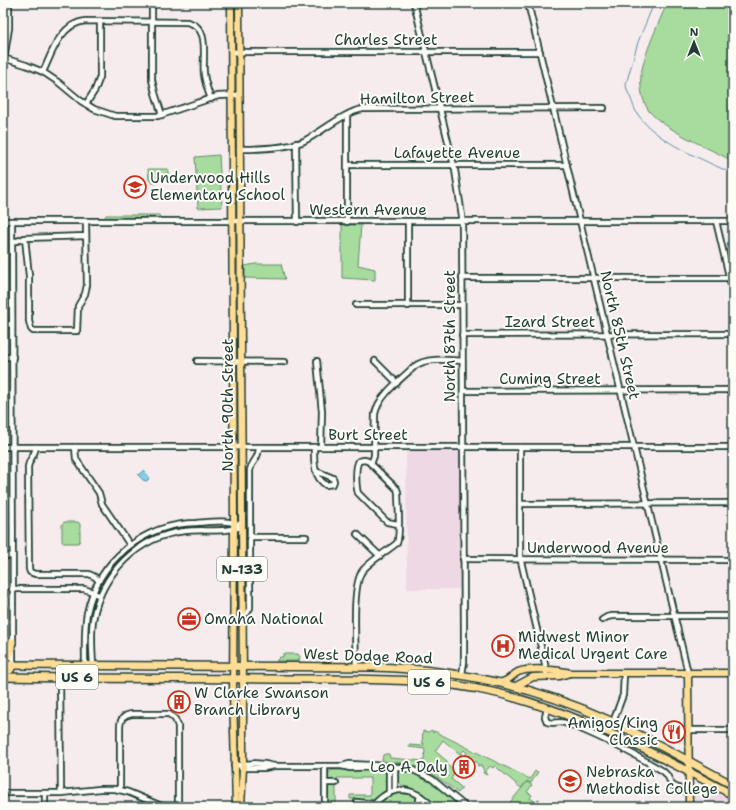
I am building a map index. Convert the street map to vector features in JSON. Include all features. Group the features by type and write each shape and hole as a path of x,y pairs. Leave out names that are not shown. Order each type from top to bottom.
{"highway":[{"path":"3,661 9,655 12,642"},
{"name":"West Dodge Road","path":"3,665 356,667 420,669 462,674 516,686 571,705 613,722 733,785"},
{"path":"3,671 10,670 13,665"},
{"name":"West Dodge Road","path":"3,677 391,679 448,684 488,691 547,708 619,736 733,795"},
{"path":"488,691 511,690 516,686"}],"main road":[{"name":"North 90th Street","path":"231,3 234,447 233,678 236,807"},
{"name":"North 90th Street","path":"239,3 243,666 243,766 241,807"},
{"path":"502,682 507,681 515,674 520,672 546,673 562,676 571,673 733,673"},
{"path":"516,686 528,679 546,673"},
{"path":"688,673 689,807"}],"street":[{"path":"10,3 8,34 4,58 43,72 86,104 98,111 115,116 152,117 223,95 239,95"},
{"path":"152,3 152,80 162,115"},
{"name":"North 87th Street","path":"414,3 454,165 462,222 464,559 464,657 462,674"},
{"name":"North 85th Street","path":"528,3 688,673"},
{"path":"43,72 61,35 72,24 79,22 186,22 194,24 202,33 204,76 211,99"},
{"path":"86,104 95,90 100,77 100,22"},
{"name":"Charles Street","path":"232,52 540,52"},
{"name":"Hamilton Street","path":"240,149 259,149 306,140 346,116 364,109 604,108"},
{"path":"346,116 347,222"},
{"path":"296,143 297,222"},
{"name":"Lafayette Avenue","path":"347,165 567,165"},
{"name":"Western Avenue","path":"3,221 733,221"},
{"path":"12,221 13,665"},
{"path":"716,221 733,293"},
{"path":"25,238 29,276 29,321 31,330 77,331 78,306 86,291 86,222"},
{"path":"408,222 408,306"},
{"path":"12,241 18,241 25,238 86,236"},
{"path":"462,278 729,278"},
{"path":"356,305 462,305"},
{"path":"3,325 12,324"},
{"name":"Izard Street","path":"462,335 733,334"},
{"path":"3,357 13,357"},
{"path":"371,464 375,447 376,407 381,400 397,383 421,362 429,360 462,361"},
{"path":"197,361 285,362"},
{"path":"317,361 322,412 321,447"},
{"path":"375,361 397,383"},
{"name":"Cuming Street","path":"463,391 733,390"},
{"name":"Burt Street","path":"3,447 733,447"},
{"path":"36,447 34,454 29,461 28,467 28,565 30,571 35,574 89,574 99,581"},
{"path":"74,447 76,459 99,493 102,504 130,545"},
{"path":"242,615 247,613 250,608 250,470 252,464 257,458 259,447"},
{"path":"314,447 314,462 316,471"},
{"path":"520,447 520,560 546,673"},
{"path":"356,667 357,586 359,578 364,569 398,541 398,524 397,489 366,460 360,460 358,462 357,492 387,522 398,524"},
{"path":"520,504 733,503"},
{"path":"85,665 86,619 93,592 113,561 130,545 152,532 177,524 234,523 242,526"},
{"path":"93,665 93,621 100,596 110,577 123,561 135,550 154,539 169,534 184,531 234,530 242,526"},
{"path":"357,534 380,556"},
{"path":"250,537 306,537"},
{"path":"3,556 12,556"},
{"name":"Underwood Avenue","path":"464,559 733,560"},
{"path":"12,589 81,589 93,592 100,596"},
{"path":"602,620 610,616 733,616"},
{"path":"86,619 93,621"},
{"path":"613,722 623,695 624,673"},
{"path":"60,677 61,793"},
{"path":"547,708 545,717 547,722 563,723 622,749 663,771 667,775 672,785 689,793"},
{"path":"120,790 120,725 122,718 132,714 168,714 175,719 178,728 178,807"},
{"path":"689,730 733,730"},
{"path":"234,766 263,768 274,766 342,766 361,769 389,766 413,770 432,779 466,807"},
{"path":"325,766 325,807"},
{"path":"388,794 389,766"},
{"path":"395,767 395,791"},
{"path":"325,783 336,783"},
{"path":"3,793 61,793 100,789 120,790 164,807"},
{"path":"357,802 373,806 388,794 395,791 406,790 420,796 433,807"},
{"path":"45,793 45,807"},
{"path":"420,796 419,800 421,807"}],"shaded area":[{"path":"406,450 460,450 460,589 407,589"},
{"path":"697,785 733,800 733,807 694,807 694,789"}],"green space":[{"path":"667,3 731,3 733,10 733,161 688,138 655,118 646,107 642,96 642,69 650,44"},
{"path":"219,155 222,207 198,208 195,157"},
{"path":"148,169 168,169 168,176 162,176 162,179 156,183 152,183 149,180"},
{"path":"106,215 159,215 160,217 158,219 108,219 105,217"},
{"path":"342,225 361,225 358,265 375,269 375,280 342,278"},
{"path":"255,264 281,264 285,279 245,278 245,266"},
{"path":"64,522 78,522 80,524 80,541 78,543 63,543 62,524"},
{"path":"283,654 298,654 300,657 299,661 276,661 280,657 283,657"},
{"path":"431,730 433,733 434,731 530,779 535,771 538,772 531,783 527,781 521,788 495,766 493,768 490,766 485,772 487,775 483,773 484,771 482,766 478,766 477,762 473,762 463,757 467,753 464,750 461,755 443,740 435,751 448,762 446,764 454,771 451,779 462,788 458,793 438,778 418,767 382,761 383,755 389,754 390,758 424,761 425,749 409,747 409,745 423,746 423,731 429,732"},
{"path":"331,770 384,770 387,774 387,779 385,780 387,781 386,791 373,800 350,799 350,795 370,795 370,778 337,778 336,781 329,780 328,774"},
{"path":"399,771 407,771 416,774 433,783 462,807 436,807 420,793 403,786 397,781 399,780 397,780 397,774"},
{"path":"527,782 532,785 527,792 532,795 530,798 536,802 540,800 537,806 506,807"},
{"path":"336,784 336,807 328,807 328,786"},
{"path":"398,792 406,792 416,796 419,807 417,807 415,802 409,804 410,807 380,807 381,805 378,803 388,796"}],"water":[{"path":"144,470 149,477 146,481 138,475"}],"waterway":[{"path":"654,3 638,42 626,84 635,110 655,133 667,141 680,149 733,174"}],"place":[{"name":"Underwood Hills Elementary School","path":"135,187"},
{"name":"Omaha National","path":"189,619"},
{"name":"Midwest Minor Medical Urgent Care","path":"503,646"},
{"name":"W Clarke Swanson Branch Library","path":"179,702"},
{"name":"Amigos/King Classic","path":"674,732"},
{"name":"Leo A Daly","path":"464,767"},
{"name":"Nebraska Methodist College","path":"570,781"}]}
